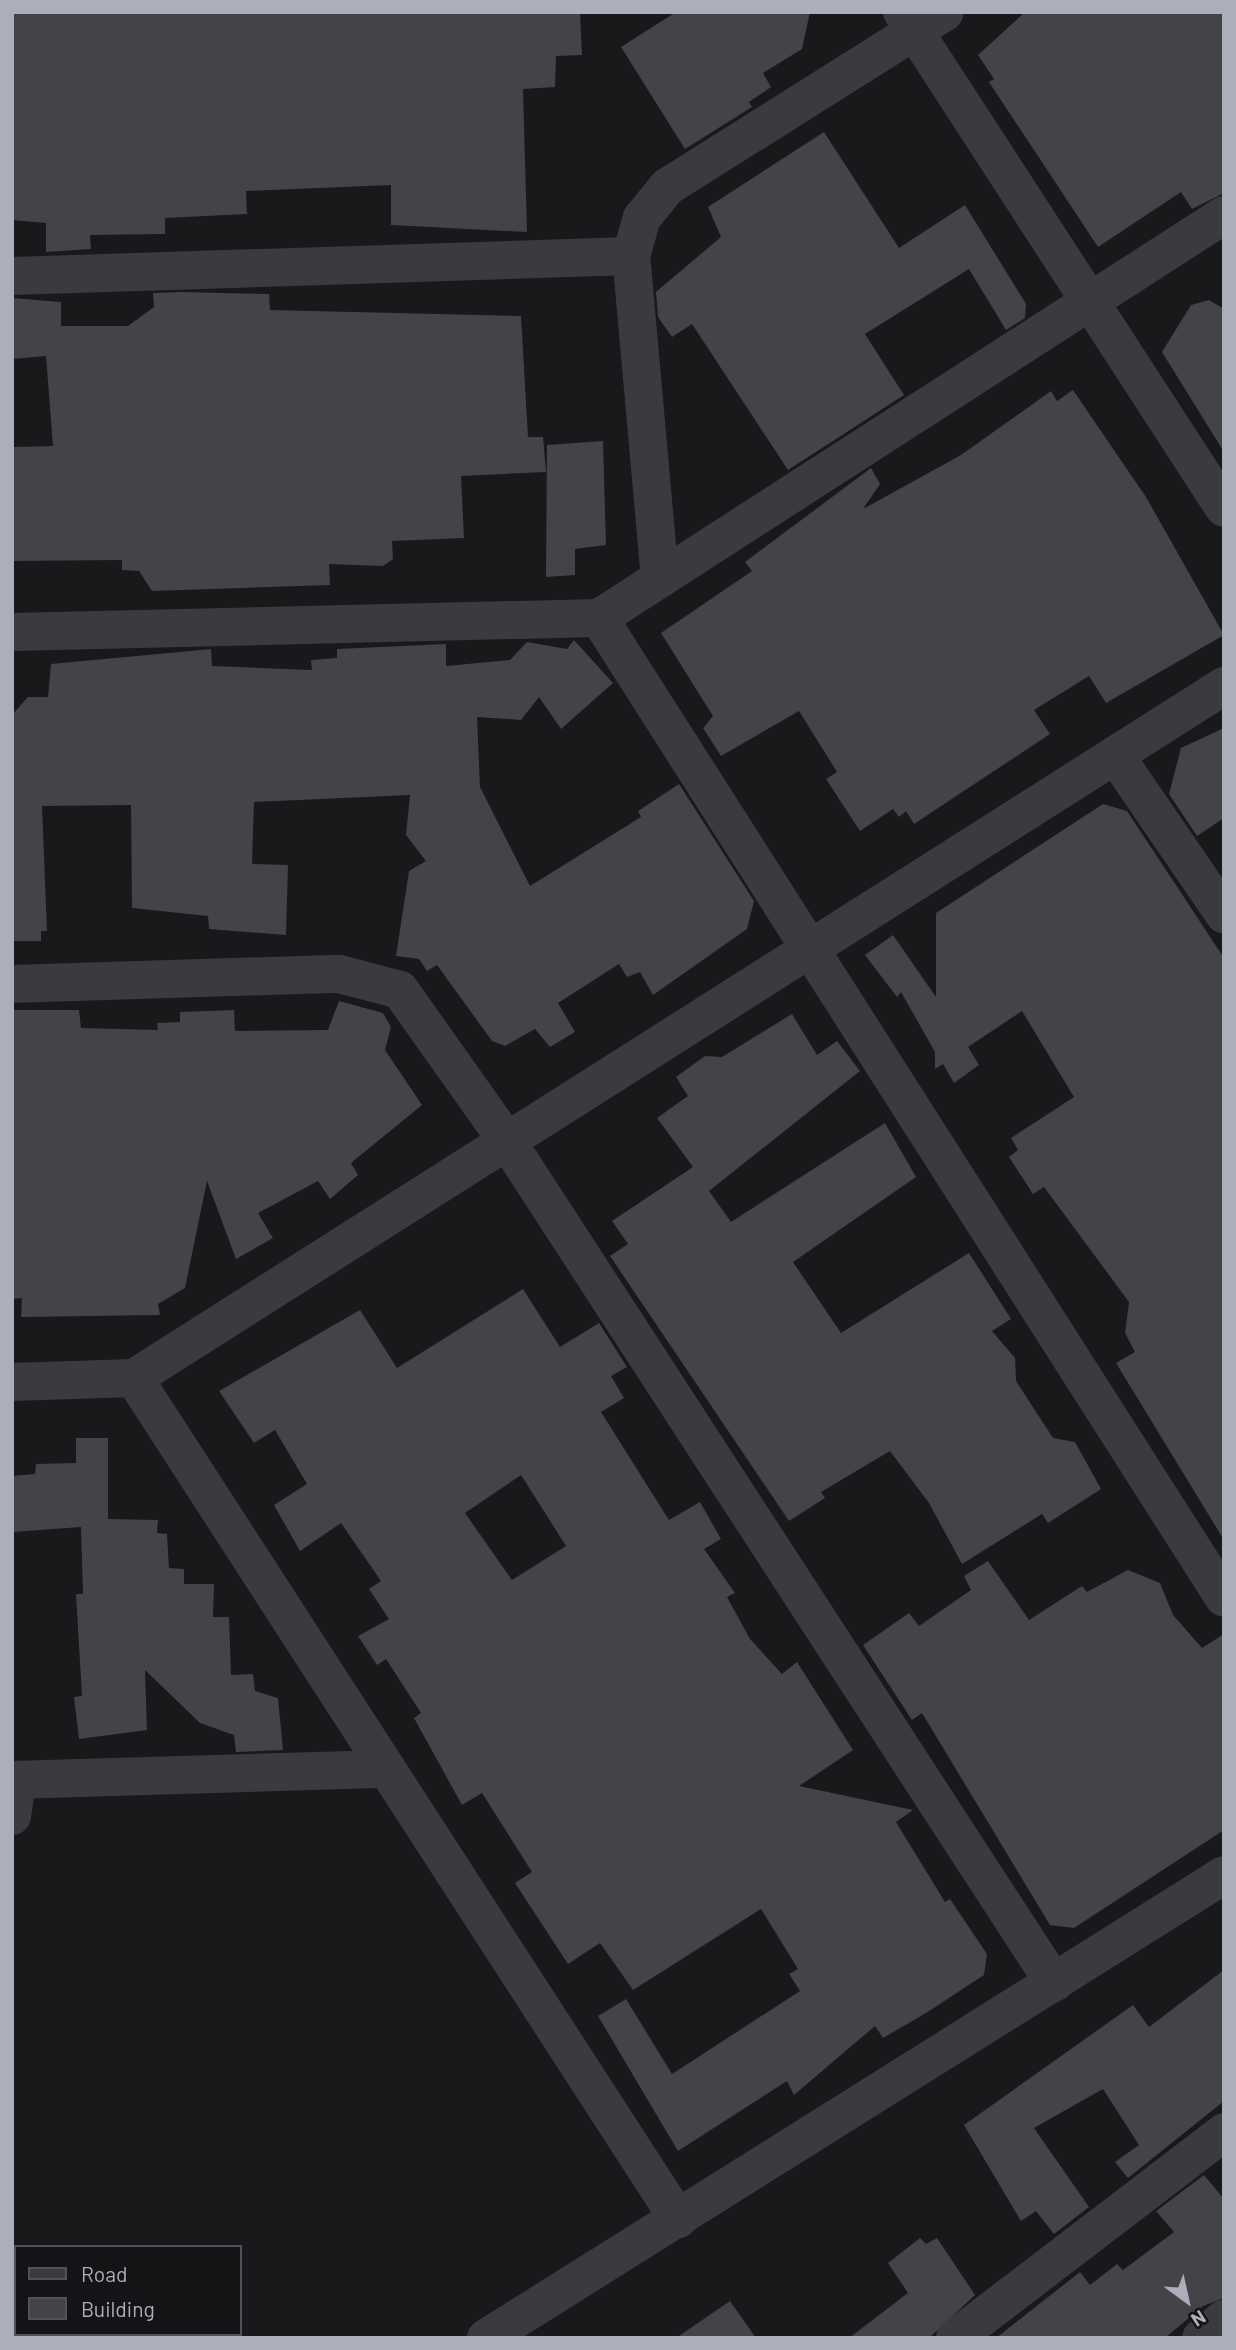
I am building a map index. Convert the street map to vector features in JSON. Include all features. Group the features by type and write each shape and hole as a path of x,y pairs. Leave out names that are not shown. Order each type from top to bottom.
{"street":[{"path":"660,579 631,256 642,218 667,187 920,19 1090,301 1224,508"},
{"path":"12,632 599,618 1224,215"},
{"path":"12,276 631,256"},
{"path":"599,618 1224,1598"},
{"path":"12,1382 134,1378 1224,685"},
{"path":"1115,755 1224,914"},
{"path":"12,984 339,974 373,979 400,990 507,1141 1054,1983"},
{"path":"134,1378 678,2219"},
{"path":"14,1792 387,1769"},
{"path":"511,2332 678,2219 1224,1875"},
{"path":"955,2338 1218,2147"},
{"path":"1200,2338 1224,2319"}],"building":[{"path":"12,12 580,12 582,55 556,56 555,87 523,89 527,232 391,225 391,185 246,191 247,214 165,218 165,234 90,235 91,249 46,252 46,223 12,220"},
{"path":"676,12 810,12 802,49 763,73 771,87 749,102 752,107 685,149 621,47"},
{"path":"1025,12 1224,12 1224,193 1192,209 1181,192 1098,247 989,82 994,79 978,55"},
{"path":"824,132 899,248 965,205 1026,304 1025,318 1006,330 969,269 865,334 904,395 788,470 692,324 672,337 658,317 656,292 721,237 708,207"},
{"path":"153,293 269,294 270,310 521,316 528,437 543,437 546,472 461,476 464,538 392,541 393,559 383,566 329,564 330,585 152,591 139,571 122,570 122,560 12,561 12,447 53,446 46,356 12,359 12,298 61,302 61,326 128,326 154,307"},
{"path":"1209,300 1224,309 1224,452 1162,352 1191,305"},
{"path":"1073,390 1146,497 1224,635 1106,703 1089,676 1034,710 1050,734 914,824 906,811 899,817 893,809 860,831 826,779 837,772 799,711 721,756 703,728 713,716 661,633 752,571 745,562 871,468 880,484 863,509 961,455 1051,391 1057,401"},
{"path":"603,441 606,545 575,549 575,575 546,577 547,445"},
{"path":"574,640 613,683 561,729 539,697 521,720 477,717 480,787 530,886 641,817 638,811 679,784 754,901 747,929 653,995 640,972 627,977 619,964 558,1003 575,1032 550,1047 535,1029 505,1046 492,1041 437,965 427,971 419,959 396,956 409,871 426,861 406,835 410,795 254,802 252,864 288,865 286,935 209,929 208,916 132,908 131,805 42,806 47,931 41,931 41,941 12,941 12,715 28,697 48,697 51,664 211,649 212,666 312,670 311,660 337,658 337,649 446,644 446,666 510,660 527,642 567,649"},
{"path":"1224,728 1224,818 1197,836 1169,794 1181,748"},
{"path":"1103,804 1127,811 1224,958 1224,1540 1116,1363 1135,1352 1125,1333 1129,1302 1044,1187 1033,1194 1009,1157 1018,1150 1011,1138 1074,1097 1022,1011 968,1047 979,1065 954,1083 943,1064 935,1069 935,1052 901,992 897,997 865,955 893,935 936,997 936,913"},
{"path":"339,1001 383,1013 391,1027 385,1050 422,1105 351,1163 358,1175 330,1199 318,1181 258,1213 273,1238 236,1259 207,1181 185,1288 158,1304 160,1315 21,1317 22,1298 12,1299 12,1010 79,1010 81,1028 158,1030 157,1023 180,1022 180,1012 234,1010 235,1031 328,1030"},
{"path":"792,1014 817,1055 837,1041 860,1071 709,1191 731,1222 885,1123 916,1177 793,1262 841,1333 969,1253 1011,1319 992,1331 1015,1358 1016,1381 1053,1438 1075,1442 1101,1489 1048,1523 1042,1514 962,1564 929,1503 890,1451 821,1492 825,1498 789,1521 610,1256 628,1244 612,1221 693,1167 657,1118 688,1096 676,1077 705,1056 722,1057"},
{"path":"523,1289 560,1347 599,1323 627,1367 611,1376 624,1398 601,1412 669,1520 700,1502 721,1539 704,1549 735,1593 727,1597 750,1639 782,1674 797,1662 853,1750 799,1786 913,1810 896,1822 945,1902 950,1899 987,1954 984,1975 883,2038 875,2026 794,2095 787,2081 678,2151 598,2016 626,1999 672,2074 800,1991 789,1974 798,1969 761,1909 633,1990 600,1943 568,1964 515,1883 532,1872 482,1793 462,1805 414,1718 421,1713 386,1659 377,1665 358,1636 389,1619 369,1589 381,1581 341,1523 300,1551 274,1505 307,1484 275,1430 254,1443 219,1391 360,1310 397,1368","holes":["521,1475 566,1546 512,1580 465,1513"]},
{"path":"76,1438 108,1438 108,1519 158,1520 157,1533 167,1534 169,1568 184,1569 184,1584 214,1584 213,1617 229,1617 231,1675 253,1674 255,1691 278,1698 283,1750 236,1752 234,1735 200,1723 145,1670 147,1730 79,1739 74,1697 82,1696 76,1594 83,1594 81,1527 12,1532 12,1476 35,1474 36,1464 76,1463"},
{"path":"988,1561 1029,1620 1082,1586 1087,1592 1128,1570 1160,1583 1173,1615 1202,1648 1224,1634 1224,1830 1074,1928 1050,1925 922,1713 912,1720 863,1645 909,1613 919,1626 971,1590 964,1576"},
{"path":"1224,1970 1224,2101 1128,2178 1115,2162 1139,2145 1103,2089 1034,2128 1089,2207 1054,2234 1036,2211 1021,2221 964,2125 1133,2005 1149,2027"},
{"path":"1204,2175 1224,2199 1224,2298 1203,2306 1165,2338 996,2338 1080,2272 1090,2285 1117,2264 1123,2270 1174,2232 1156,2211"},
{"path":"920,2238 926,2244 937,2238 975,2295 929,2338 849,2338 908,2293 888,2263"},
{"path":"730,2301 756,2338 676,2338"}]}
